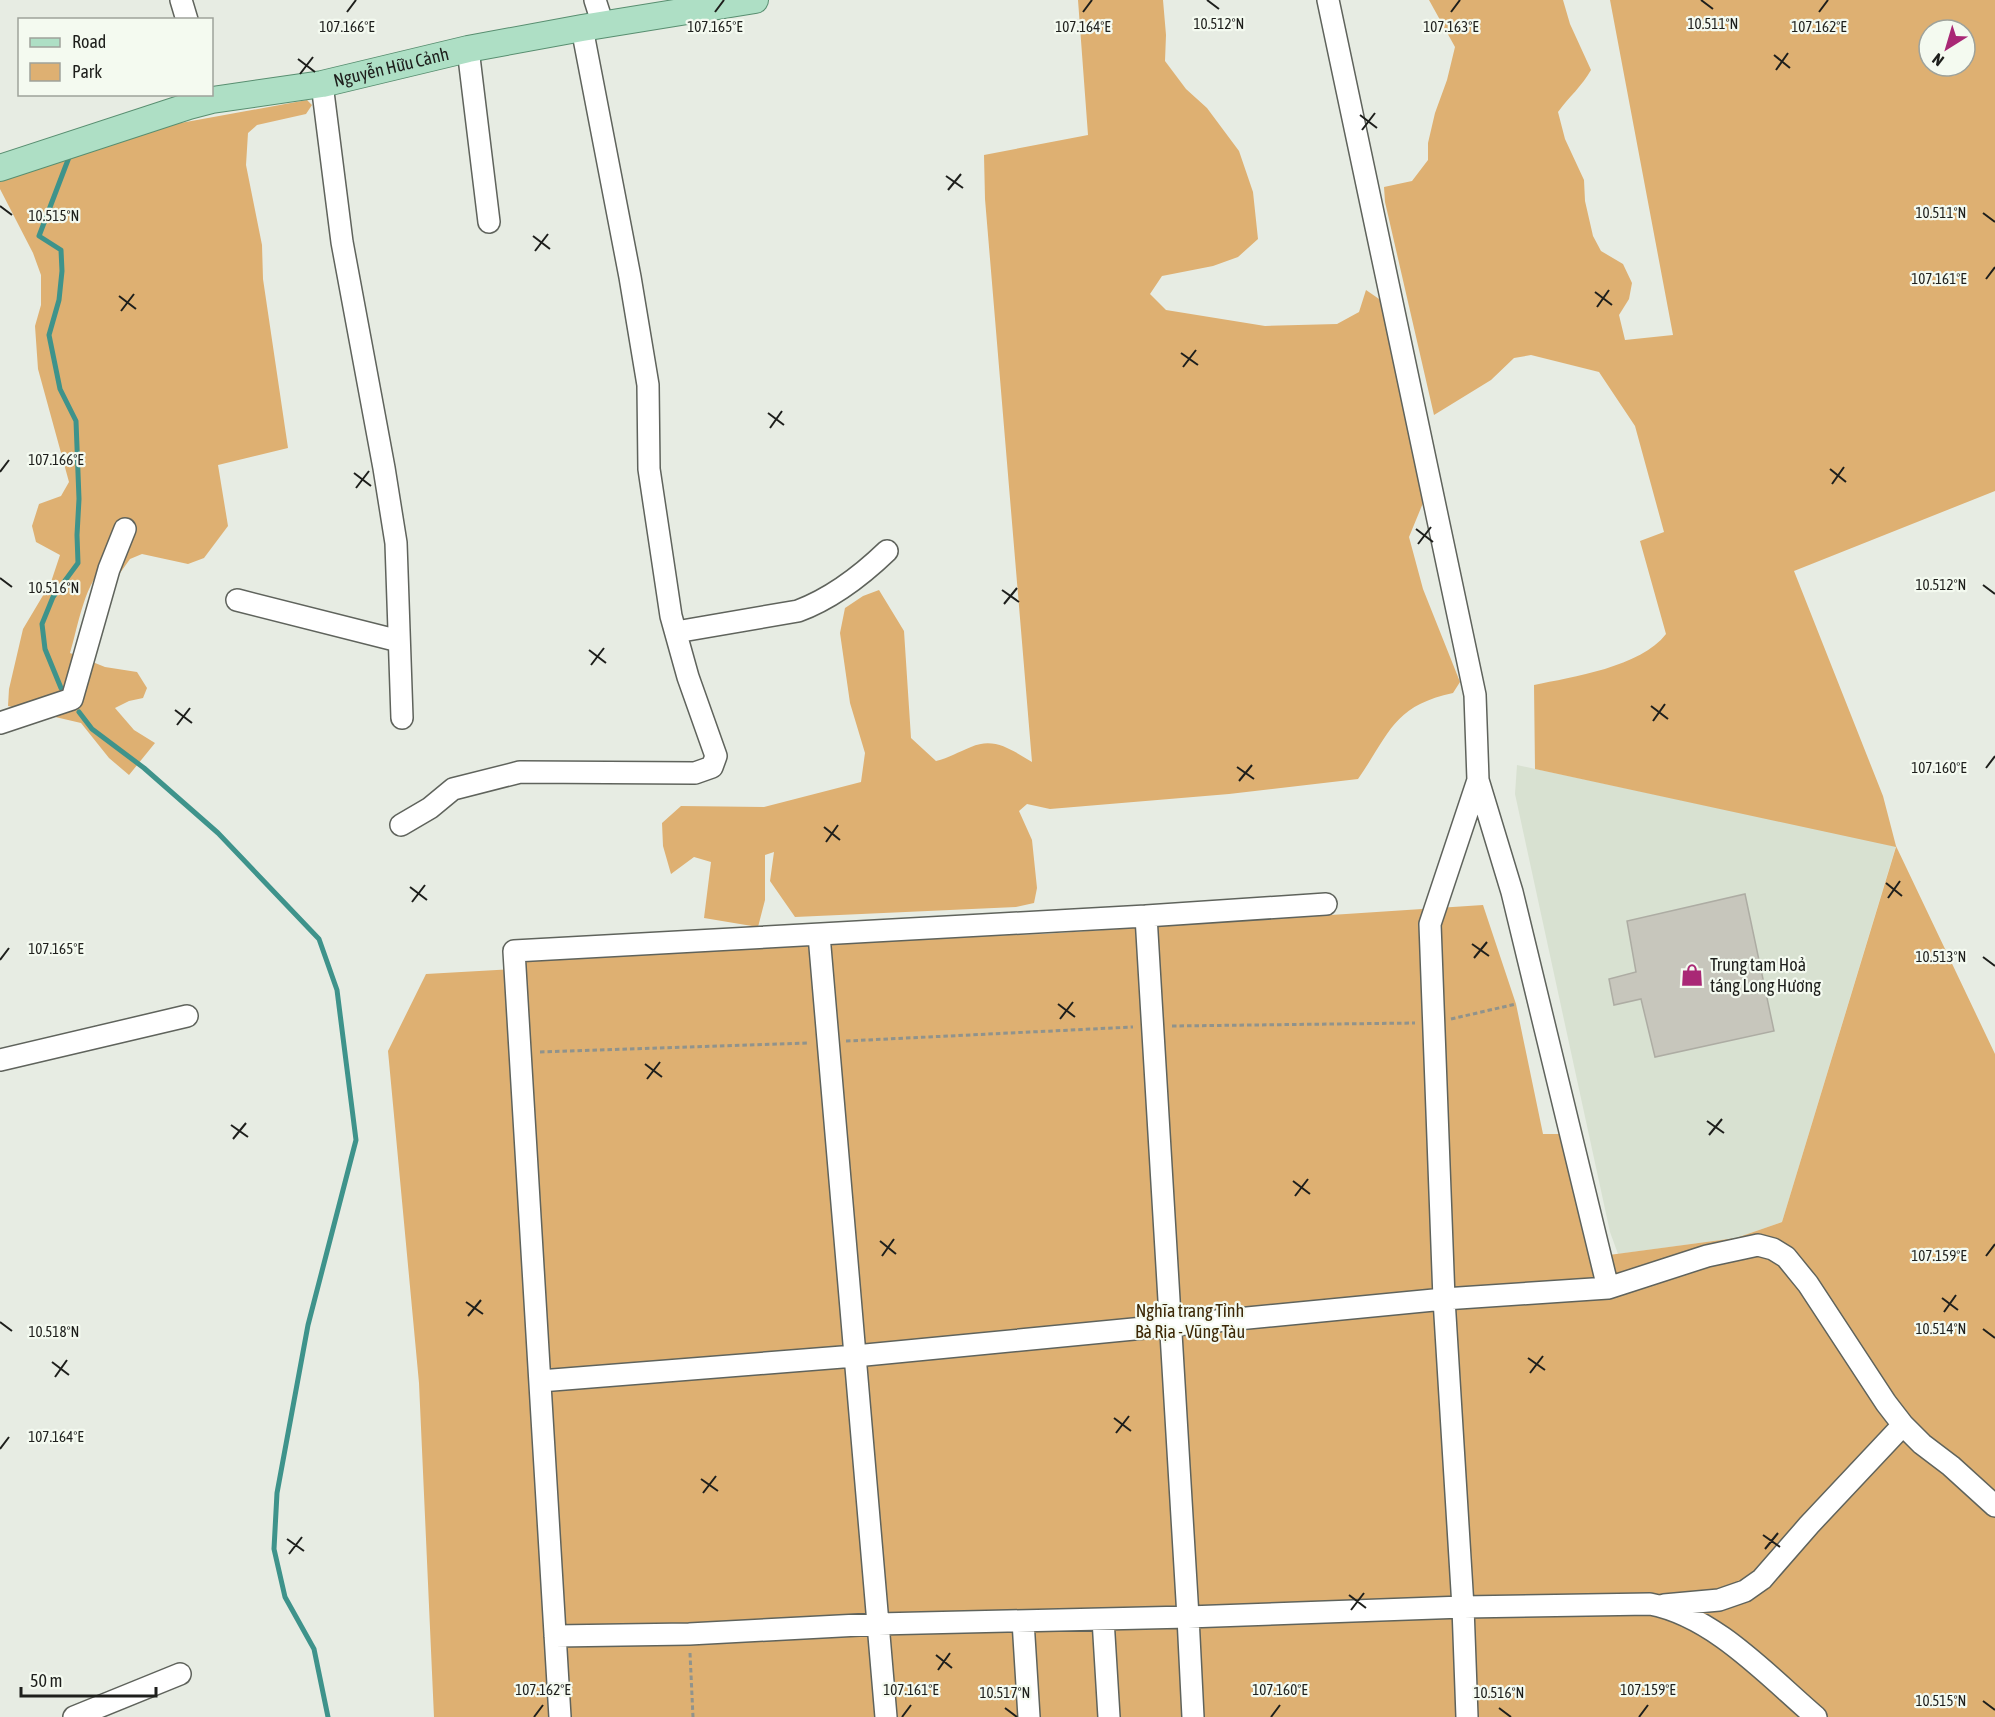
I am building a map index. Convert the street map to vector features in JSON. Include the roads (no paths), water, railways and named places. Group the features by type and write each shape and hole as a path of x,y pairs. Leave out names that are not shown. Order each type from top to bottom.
{"main road":[{"name":"Nguyễn Hữu Cảnh","path":"0,168 211,97 322,84 468,49 705,3 755,0"}],"street":[{"path":"181,0 186,18"},
{"path":"401,825 430,808 453,789 520,772 695,773 712,767 716,756 688,677 671,616 650,469 648,385 592,26 595,0"},
{"path":"1328,0 1475,695 1478,780 1512,892 1608,1288"},
{"path":"468,49 489,222"},
{"path":"322,84 342,242 396,543 402,718"},
{"path":"0,723 72,699 109,569 125,529"},
{"path":"676,633 798,611 816,604 861,576 887,551"},
{"path":"237,600 399,641"},
{"path":"1467,1717 1444,1299 1430,924 1478,780"},
{"path":"560,1717 514,951 1326,904"},
{"path":"1146,916 1193,1717"},
{"path":"819,935 886,1717"},
{"path":"0,1060 187,1016"},
{"path":"540,1381 855,1356 1444,1299 1608,1288 1707,1256 1758,1245 1773,1249 1786,1257 1808,1284 1886,1403 1903,1425 1995,1506"},
{"path":"1660,1606 1719,1600 1745,1591 1762,1579 1809,1525 1903,1425"},
{"path":"555,1636 689,1634 878,1624 1188,1617 1462,1607 1650,1604 1671,1608 1717,1631 1815,1717"},
{"path":"1102,1619 1109,1717"},
{"path":"1023,1621 1029,1717"},
{"path":"74,1717 180,1674"}],"waterway":[{"path":"61,688 45,649 42,624 53,597 78,563 79,499 76,421 60,389 49,335 59,300 62,271 61,250 39,236 71,152"},
{"path":"79,712 92,729 144,768 218,833 319,939 337,990 356,1140 308,1325 277,1493 274,1549 285,1597 314,1649 328,1717"}],"place":[{"name":"Trung tam Hoả táng Long Hương","path":"1692,975"}],"park label":[{"name":"Nghĩa trang Tỉnh Bà Rịa - Vũng Tàu","path":"1190,1321"}]}
